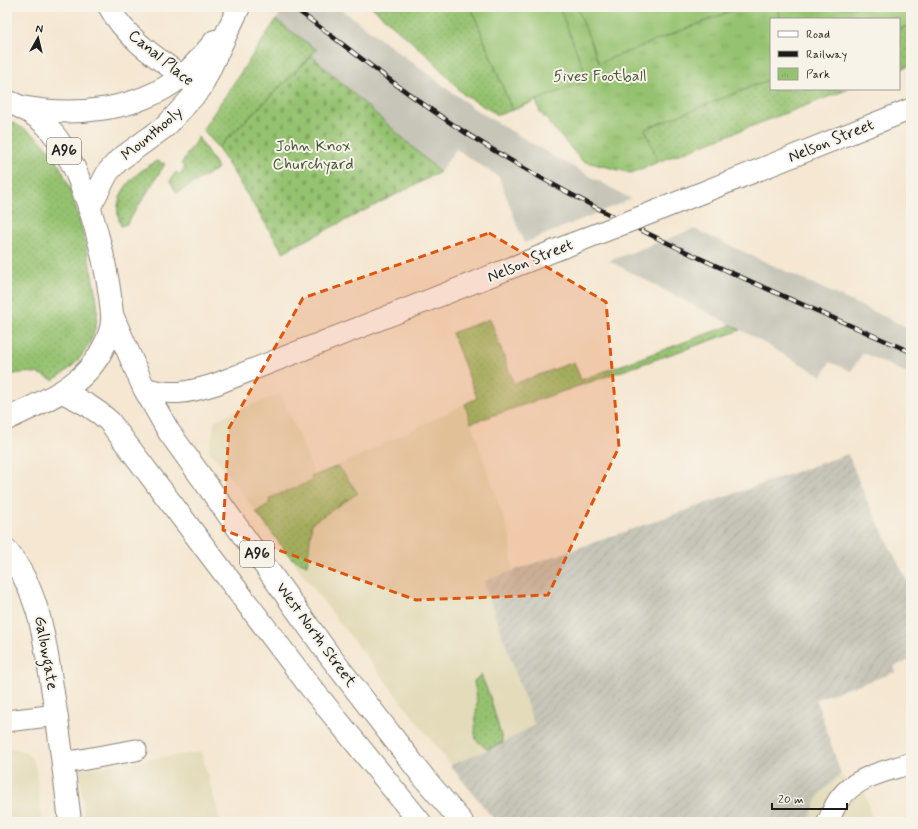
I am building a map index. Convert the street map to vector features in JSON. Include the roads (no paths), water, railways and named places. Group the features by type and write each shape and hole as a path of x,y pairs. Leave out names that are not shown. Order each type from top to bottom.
{"main road":[{"name":"Mounthooly","path":"14,104 47,112 67,112 108,108 146,97 165,88 182,76 208,50 237,11"},
{"name":"Mounthooly","path":"89,208 108,172 119,160 166,126 200,89 237,11"},
{"name":"A96","path":"7,419 62,392 76,382 96,361 110,334 112,315 106,271 80,181 60,143 47,127 14,104"},
{"name":"West North Street","path":"112,315 144,388 169,432 329,655 425,779 462,822"},
{"name":"A96","path":"62,392 97,409 109,421 308,684 420,822"},
{"name":"Gallowgate","path":"7,551 23,572 38,609 64,763 70,822"}],"street":[{"name":"Canal Place","path":"109,7 115,17 140,44 200,89"},
{"name":"Nelson Street","path":"144,388 160,392 180,394 216,384 911,109"},
{"path":"7,721 56,715"},
{"path":"64,763 136,750"},
{"path":"828,822 841,797 851,786 862,780 911,764"}],"railway":[{"path":"293,7 424,105 469,135 522,167 630,225 686,252 911,352"}],"park label":[{"name":"5ives Football","path":"600,76"},
{"name":"John Knox Churchyard","path":"313,155"}]}
